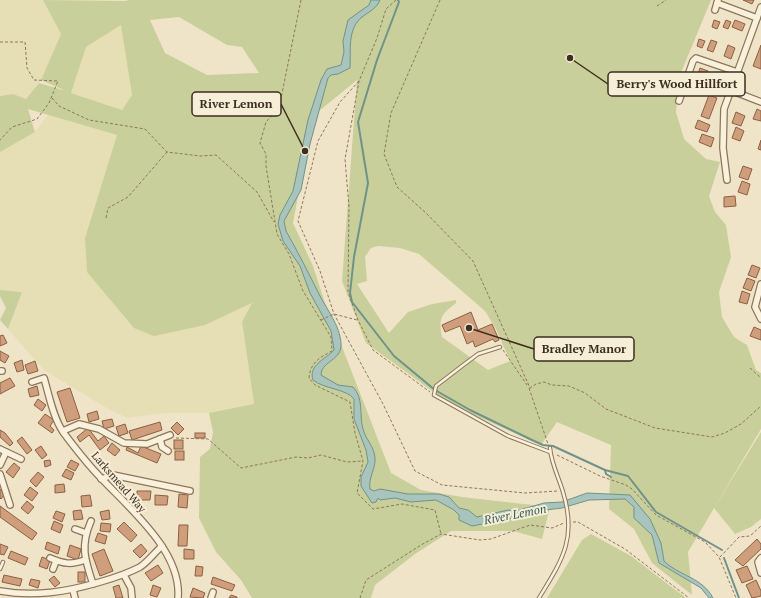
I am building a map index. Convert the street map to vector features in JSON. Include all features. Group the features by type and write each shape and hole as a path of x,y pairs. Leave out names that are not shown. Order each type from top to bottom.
{"street":[{"path":"715,10 718,1 757,18"},
{"path":"727,180 723,148 722,118 730,90 761,7"},
{"path":"679,101 693,61 696,58 737,72"},
{"path":"730,90 761,102"},
{"path":"761,284 755,307 761,319"},
{"name":"Larksmead Way","path":"32,382 43,375 58,422 63,431 101,479 162,546 174,567 178,579 178,598"},
{"path":"63,431 79,424 99,429 124,443 147,444 169,435"},
{"path":"160,439 162,447 168,451"},
{"path":"0,449 21,459"},
{"path":"0,465 6,452"},
{"path":"0,474 10,505"},
{"path":"101,479 113,475 190,491"},
{"path":"91,521 86,533 84,546 85,560 93,584"},
{"path":"75,529 86,533"},
{"path":"0,591 43,594 74,590 124,575 141,566 162,546"},
{"path":"50,558 65,564 73,565 85,560"},
{"path":"761,558 758,562 761,573"},
{"path":"53,569 56,561"},
{"path":"124,575 131,588 132,598"},
{"path":"74,590 75,598"},
{"path":"211,598 213,592"}],"lane":[{"path":"500,347 478,354 436,386 434,395 508,436 550,452"},
{"path":"539,598 550,580 568,542 570,521 550,448"},
{"path":"0,569 3,562"}],"path":[{"path":"301,0 279,108 266,122 260,143 266,154 274,223 277,234 289,254 303,291 331,337 332,351 318,359 310,370 309,378 315,385 350,402 355,433 363,461 357,493 373,509 402,504 435,510 441,534"},
{"path":"396,0 386,10 377,38 359,81 345,159 349,207 348,292 358,320 373,350 434,395"},
{"path":"440,0 391,113 384,154 397,187 426,213 474,261 530,388 548,443"},
{"path":"657,6 666,0"},
{"path":"0,42 25,42 27,68 34,80 58,81 52,98 38,119 12,127 0,140"},
{"path":"359,81 340,102 318,141 298,221 320,271 333,315 383,404 415,471 442,485 525,493 563,491"},
{"path":"52,98 59,106 89,120 145,129 167,152 200,156 216,155 257,192 274,223"},
{"path":"106,218 108,208 128,197 167,152"},
{"path":"321,320 333,315 358,320"},
{"path":"500,347 530,388"},
{"path":"750,368 761,378"},
{"path":"530,388 536,384 544,382 552,385 569,386 585,394 606,409 655,428 712,436 725,433 741,424 761,406"},
{"path":"169,435 173,438 208,439 241,468 296,457 308,458 321,455 347,462 363,461"},
{"path":"550,452 600,476 626,485 632,489 656,515 705,542 719,557 736,598"},
{"path":"360,598 366,580 441,534 480,540 491,539 530,525 552,528 570,521 578,522 625,549 689,598"},
{"path":"719,557 739,537 750,536 761,526"}],"shaded area":[{"path":"0,0 43,0 61,34 41,80 26,99 13,94 0,96"},
{"path":"121,24 132,95 122,110 71,93 86,47"},
{"path":"48,115 117,135 85,238 205,325 252,303 242,322 254,405 209,413 164,413 127,418 105,407 44,370 8,329 22,292 0,290 0,152 35,132"}],"green space":[{"path":"43,0 711,0 680,75 676,112 684,139 706,159 720,162 709,196 715,212 726,225 731,257 719,292 722,317 734,337 747,345 756,370 761,373 761,429 688,552 692,595 652,563 634,529 609,509 611,445 557,422 541,445 450,404 366,343 342,281 357,80 319,111 305,158 293,223 313,266 325,303 391,473 421,490 462,497 550,507 542,539 513,531 451,531 415,554 375,585 371,598 252,598 241,580 216,552 199,518 200,457 210,449 213,432 209,413 254,404 242,322 252,303 205,325 154,336 134,328 87,272 85,238 117,135 28,109 35,132 0,152 0,96 13,94 26,99 39,83 66,91 41,80 61,34","holes":["179,17 227,45 242,47 259,73 207,75 165,53 150,20","121,25 132,95 122,110 71,93 86,47","378,246 400,248 419,254 485,311 496,329 510,361 488,370 442,337 442,317 444,313 456,303 456,300 432,304 408,312 389,333 357,284 367,281 365,257 371,248"]},
{"path":"0,290 22,292 8,329 0,320 6,308 0,296"},
{"path":"761,432 761,519 751,527 735,534 714,508"},
{"path":"591,534 631,556 686,598 547,598 582,540"}],"water":[{"path":"371,0 380,0 375,8 357,22 354,28 351,41 350,68 338,74 331,75 328,78 310,144 301,190 284,221 286,231 337,327 341,340 340,351 324,367 321,375 338,385 353,387 359,396 363,429 373,450 375,458 370,481 370,489 374,491 380,489 408,494 439,494 449,497 459,508 468,510 477,517 508,510 516,511 544,503 562,502 587,493 630,495 650,519 661,543 664,561 676,570 703,585 713,598 709,598 701,588 659,563 652,535 634,518 634,507 625,499 589,500 562,508 530,512 514,518 472,526 459,520 459,515 454,510 436,500 411,502 395,498 380,500 378,498 376,502 372,503 361,486 361,477 368,462 366,450 354,419 354,399 346,393 313,380 312,375 315,366 334,350 331,331 310,293 300,266 283,241 278,224 280,215 293,191 308,120 321,80 327,69 341,65 344,52 343,41 348,20 369,5"}],"building":[{"path":"743,0 754,0 752,4"},
{"path":"714,20 720,22 717,29 712,27"},
{"path":"726,20 731,22 728,29 723,27"},
{"path":"735,20 745,24 742,31 732,27"},
{"path":"699,39 705,41 702,48 697,46"},
{"path":"711,40 717,42 713,52 707,50"},
{"path":"728,45 735,48 731,59 724,56"},
{"path":"761,45 761,69 753,66"},
{"path":"700,68 708,71 704,83 696,80"},
{"path":"709,95 717,98 709,119 701,116"},
{"path":"757,109 761,111 761,121 753,119"},
{"path":"736,112 745,116 741,126 732,123"},
{"path":"698,120 710,125 707,132 695,128"},
{"path":"736,127 744,131 740,141 732,138"},
{"path":"702,134 714,138 711,147 699,142"},
{"path":"761,140 761,150 758,149"},
{"path":"743,166 752,169 748,180 739,177"},
{"path":"742,181 750,184 747,195 738,192"},
{"path":"735,196 736,206 724,207 724,197"},
{"path":"752,265 760,268 756,278 748,275"},
{"path":"747,278 755,281 751,291 743,288"},
{"path":"742,291 750,294 747,304 739,302"},
{"path":"471,312 478,330 492,324 499,340 495,342 493,339 475,347 473,341 467,344 460,326 445,332 442,325"},
{"path":"754,327 761,330 761,340 750,336"},
{"path":"3,335 7,343 0,346 0,336"},
{"path":"0,351 9,356 5,363 0,360"},
{"path":"22,360 24,370 17,372 14,363"},
{"path":"35,361 38,371 28,374 25,365"},
{"path":"10,378 15,386 0,394 0,383"},
{"path":"37,386 39,395 30,397 28,389"},
{"path":"70,388 80,418 67,422 57,392"},
{"path":"38,399 46,405 42,411 34,405"},
{"path":"97,411 99,419 89,422 87,414"},
{"path":"45,414 54,420 50,426 54,430 52,433 38,423"},
{"path":"112,419 114,426 104,429 102,421"},
{"path":"160,422 162,430 132,440 129,431"},
{"path":"177,422 184,429 178,435 171,428"},
{"path":"125,424 128,433 119,436 116,427"},
{"path":"88,428 98,441 104,436 109,443 100,450 89,435 80,442 77,437"},
{"path":"0,430 5,433 13,443 10,446 0,437"},
{"path":"195,433 205,433 205,438 195,438"},
{"path":"22,437 32,450 27,454 17,441"},
{"path":"174,440 183,440 183,449 174,449"},
{"path":"112,443 120,450 115,456 107,450"},
{"path":"41,446 47,455 42,459 35,450"},
{"path":"141,446 161,454 157,463 126,450 127,447 138,453"},
{"path":"175,451 184,451 184,460 175,460"},
{"path":"50,460 51,465 45,467 44,461"},
{"path":"71,460 79,464 75,471 67,467"},
{"path":"14,463 20,468 13,478 6,472"},
{"path":"66,469 74,473 71,480 62,476"},
{"path":"38,472 44,477 36,487 30,481"},
{"path":"64,484 65,492 55,493 55,485"},
{"path":"30,487 38,493 32,501 24,495"},
{"path":"0,489 5,494 1,499 0,498"},
{"path":"137,491 151,491 150,500 137,500"},
{"path":"179,494 188,495 187,508 178,507"},
{"path":"90,495 92,506 82,507 81,496"},
{"path":"155,495 168,496 167,505 155,505"},
{"path":"27,501 34,507 28,514 21,508"},
{"path":"0,506 37,533 32,540 0,517"},
{"path":"81,510 83,519 74,520 73,511"},
{"path":"109,510 110,519 102,520 100,512"},
{"path":"56,511 65,514 62,522 53,518"},
{"path":"54,521 63,525 60,533 51,529"},
{"path":"124,522 137,535 131,542 117,529"},
{"path":"101,523 111,524 110,532 100,531"},
{"path":"179,525 188,525 187,546 178,546"},
{"path":"98,533 107,536 105,544 95,541"},
{"path":"757,539 761,544 761,549 743,566 735,560"},
{"path":"47,542 60,547 58,554 45,549"},
{"path":"0,544 8,547 4,555 0,554"},
{"path":"141,544 147,551 140,558 133,551"},
{"path":"70,545 81,549 78,560 67,556"},
{"path":"104,549 113,571 100,576 92,554"},
{"path":"184,549 194,550 194,559 184,559"},
{"path":"11,551 28,558 25,565 8,558"},
{"path":"42,557 50,560 47,569 39,566"},
{"path":"158,565 163,573 151,581 145,573"},
{"path":"196,566 203,567 202,576 195,576"},
{"path":"747,566 753,579 742,583 736,570"},
{"path":"78,572 85,572 85,582 78,582"},
{"path":"4,575 22,579 20,586 2,582"},
{"path":"54,576 60,583 55,587 49,580"},
{"path":"213,577 235,585 232,591 211,584"},
{"path":"31,579 40,581 38,588 29,585"},
{"path":"756,580 761,591 761,596 752,598 746,585"},
{"path":"119,585 123,598 116,598 113,587"},
{"path":"153,585 161,588 157,597 150,595"},
{"path":"193,588 205,593 203,598 190,597"},
{"path":"231,595 237,597 237,598 229,598"}],"waterway":[{"path":"398,0 399,2 377,60 358,122 368,183 354,257 350,293 352,302 394,356 435,390 470,410 532,440 543,445 553,446 605,470 606,474 611,477"},
{"path":"605,470 628,476 656,512 722,550"},
{"path":"724,558 739,598"}],"place":[{"name":"Berry's Wood Hillfort","path":"570,58"},
{"name":"River Lemon","path":"305,151"},
{"name":"Bradley Manor","path":"469,328"}]}
